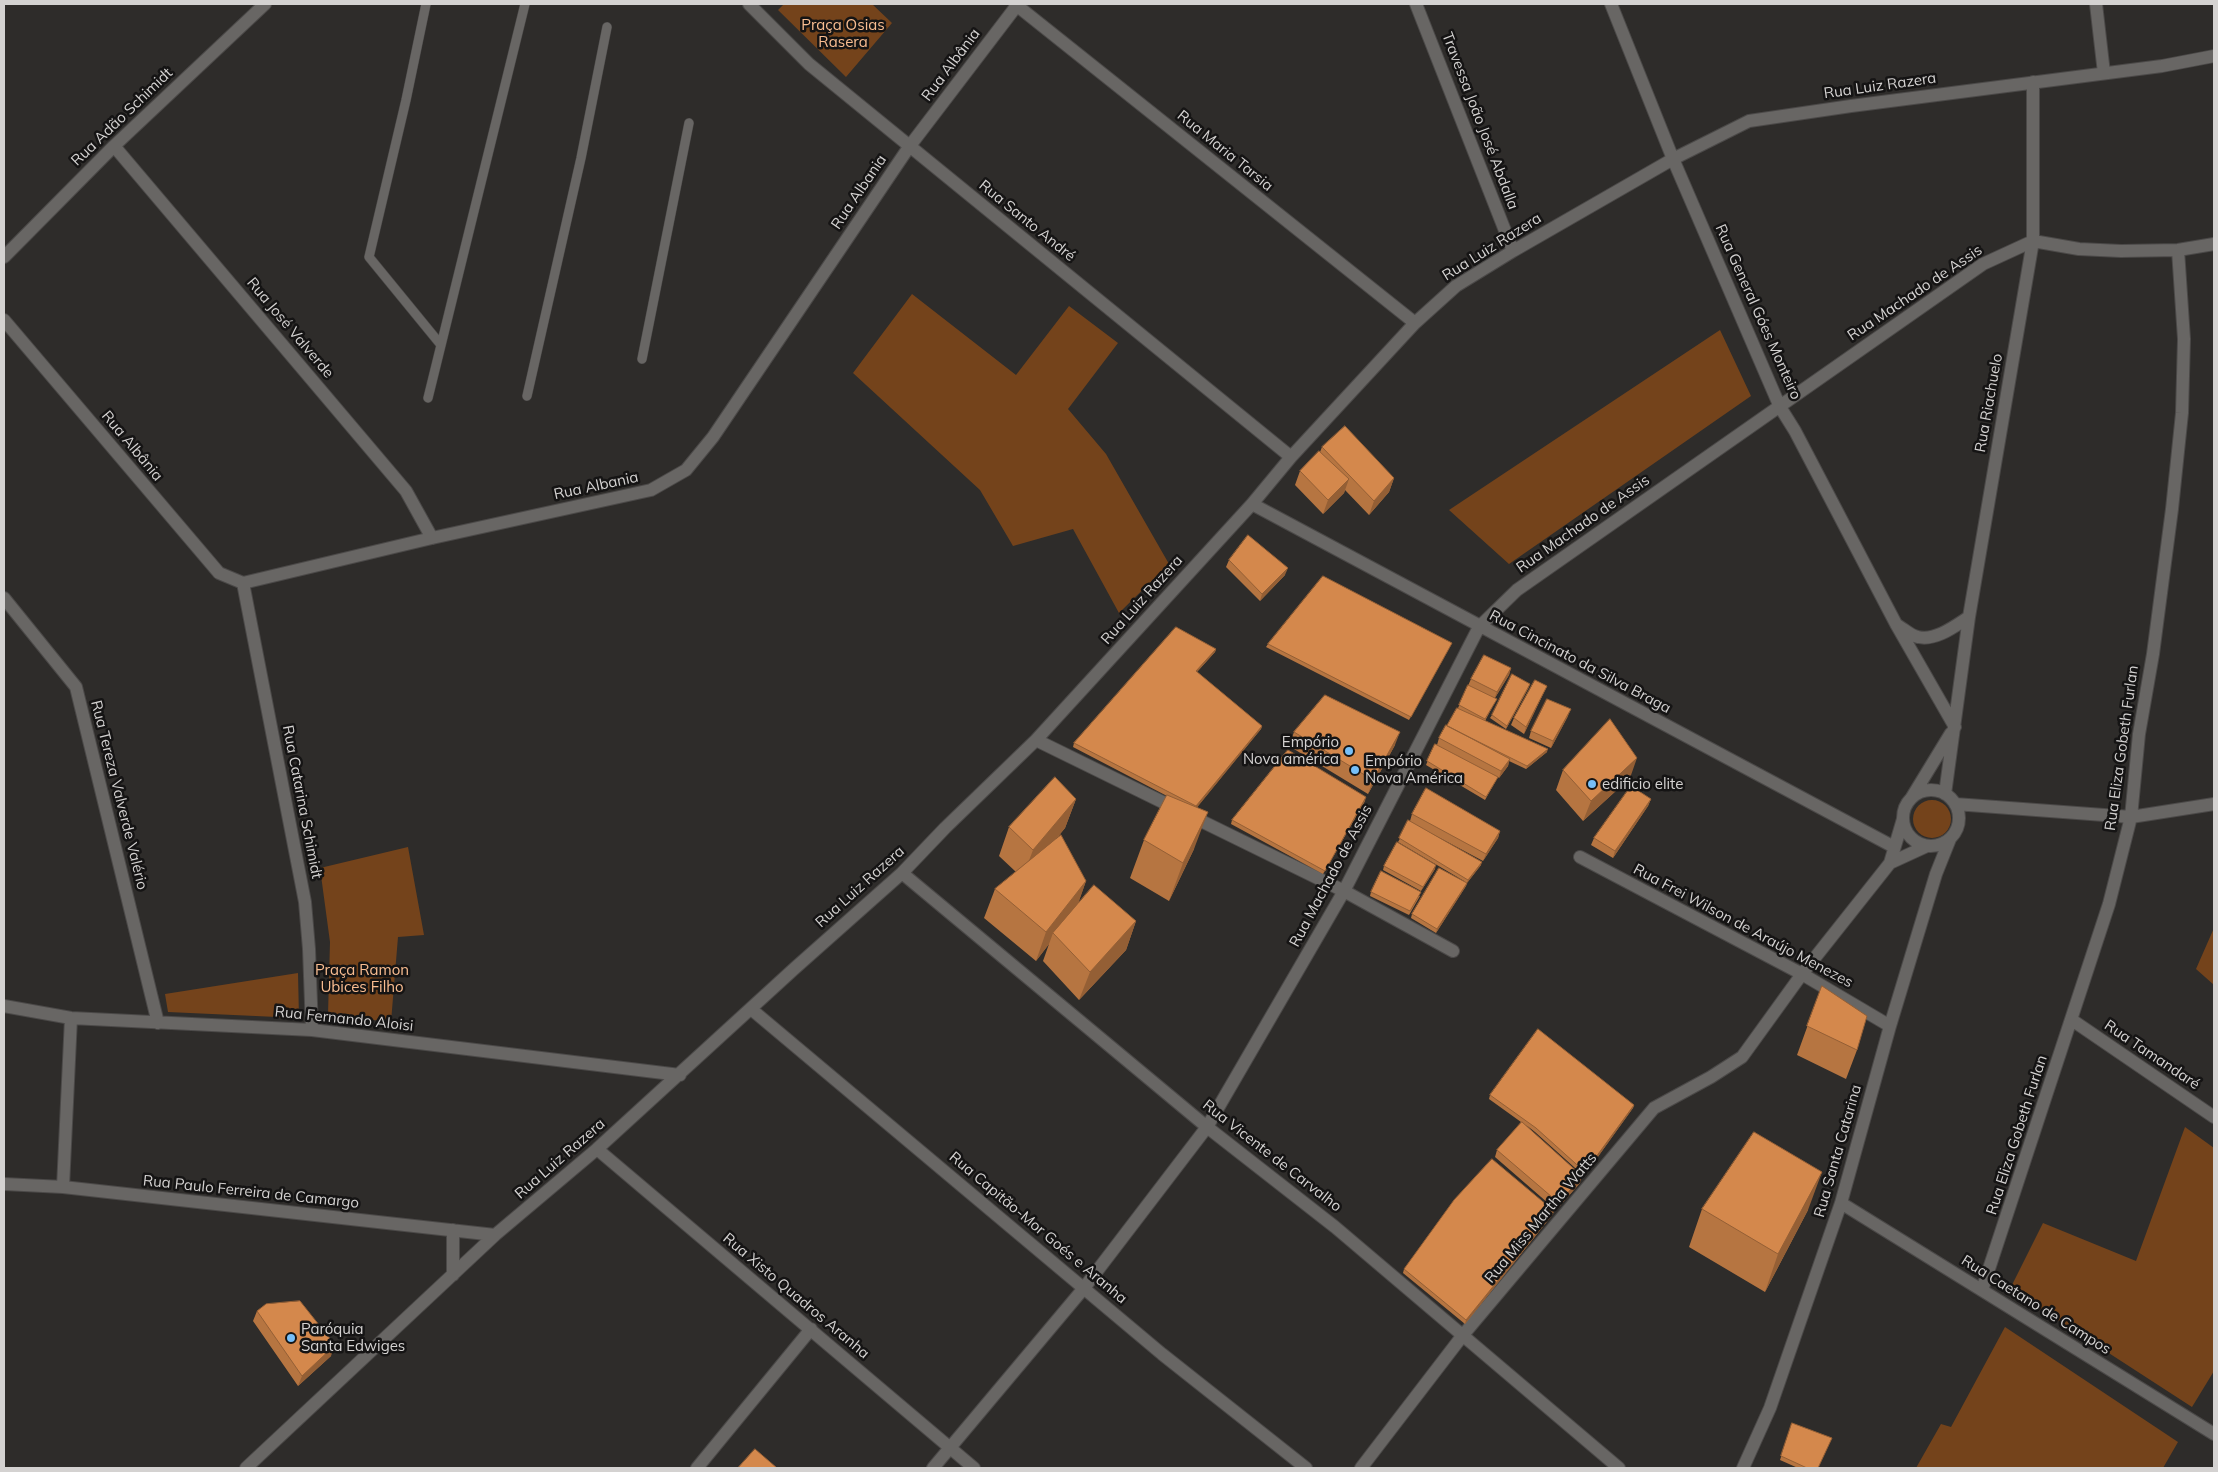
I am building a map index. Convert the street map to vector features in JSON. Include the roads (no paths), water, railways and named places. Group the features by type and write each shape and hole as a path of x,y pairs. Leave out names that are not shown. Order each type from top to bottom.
{"street":[{"name":"Rua Adão Schimidt","path":"4,257 114,146 265,4"},
{"name":"Rua Santo André","path":"749,4 809,64 1291,457"},
{"name":"Rua Albânia","path":"910,147 1017,4"},
{"name":"Rua Maria Tarsia","path":"1017,4 1415,323"},
{"name":"Travessa João José Abdalla","path":"1416,4 1513,251"},
{"name":"Rua General Góes Monteiro","path":"1612,4 1673,159 1780,407 1795,431 1896,624 1955,727"},
{"path":"2096,4 2104,73"},
{"name":"Rua Luiz Razera","path":"246,1468 495,1235 597,1149 902,873 945,828 1036,740 1252,504 1291,457 1415,323 1456,286 1673,159 1749,121 2162,66 2214,56"},
{"name":"Rua Riachuelo","path":"1945,794 1969,617 2033,241 2033,82"},
{"name":"Rua José Valverde","path":"114,146 406,491 432,538"},
{"name":"Rua Albania","path":"243,583 432,538 651,490 686,470 713,436 910,147"},
{"path":"2033,241 2079,249 2121,252 2178,250 2214,244"},
{"name":"Rua Machado de Assis","path":"933,1468 1084,1288 1206,1127 1344,891 1479,627 1517,590 1983,264 2033,241"},
{"name":"Rua Eliza Gobeth Furlan","path":"1982,1290 2109,904 2131,817 2139,734 2153,654 2172,509 2182,413 2184,339 2178,250"},
{"name":"Rua Albânia","path":"4,320 219,573 243,583"},
{"name":"Rua Cincinato da Silva Braga","path":"1252,504 1479,627 1894,847"},
{"name":"Rua Catarina Schimidt","path":"243,583 305,902 310,949 312,1030"},
{"name":"Rua Tereza Valverde Valério","path":"4,598 76,687 158,1022"},
{"path":"1896,624 1918,637 1934,636 1949,630 1969,617"},
{"name":"Rua Riachuelo","path":"1912,797 1955,727"},
{"path":"1036,740 1344,891 1453,951"},
{"path":"1890,863 1907,803 1912,797 1928,790 1945,794 1955,804 1959,822 1950,839 1935,846 1927,846 1913,840 1904,827 1903,819"},
{"path":"1955,804 2131,817 2214,804"},
{"name":"Rua Santa Catarina","path":"1743,1468 1770,1408 1841,1203 1890,1026 1936,874 1950,839"},
{"path":"1890,863 1927,846"},
{"name":"Rua Frei Wilson de Araújo Menezes","path":"1580,857 1802,974 1890,1026"},
{"name":"Rua Miss Martha Watts","path":"1361,1468 1463,1335 1654,1108 1711,1077 1742,1056 1772,1018 1802,974 1890,863"},
{"name":"Rua Vicente de Carvalho","path":"902,873 1206,1127 1335,1227 1619,1468"},
{"name":"Rua Fernando Aloisi","path":"4,1006 71,1018 312,1030 680,1074"},
{"name":"Rua Capitão-Mor Goés e Aranha","path":"751,1009 1162,1354 1306,1468"},
{"path":"62,1187 71,1018"},
{"name":"Rua Tamandaré","path":"2072,1020 2214,1117"},
{"name":"Rua Xisto Quadros Aranha","path":"597,1149 974,1468"},
{"name":"Rua Paulo Ferreira de Camargo","path":"4,1184 62,1187 495,1235"},
{"name":"Rua Caetano de Campos","path":"1841,1203 2214,1434"},
{"path":"453,1275 454,1230"},
{"path":"697,1468 811,1329"}],"lane":[{"path":"426,4 406,100 369,257 441,345"},
{"path":"428,398 525,4"},
{"path":"527,396 581,158 607,27"},
{"path":"642,359 689,123"}],"place":[{"name":"Empório Nova américa","path":"1349,751"},
{"name":"Empório Nova América","path":"1355,770"},
{"name":"edificio elite","path":"1592,784"},
{"name":"Paróquia Santa Edwiges","path":"291,1338"}],"park label":[{"name":"Praça Osias Rasera","path":"843,34"},
{"name":"Praça Ramon Ubices Filho","path":"362,978"}]}
